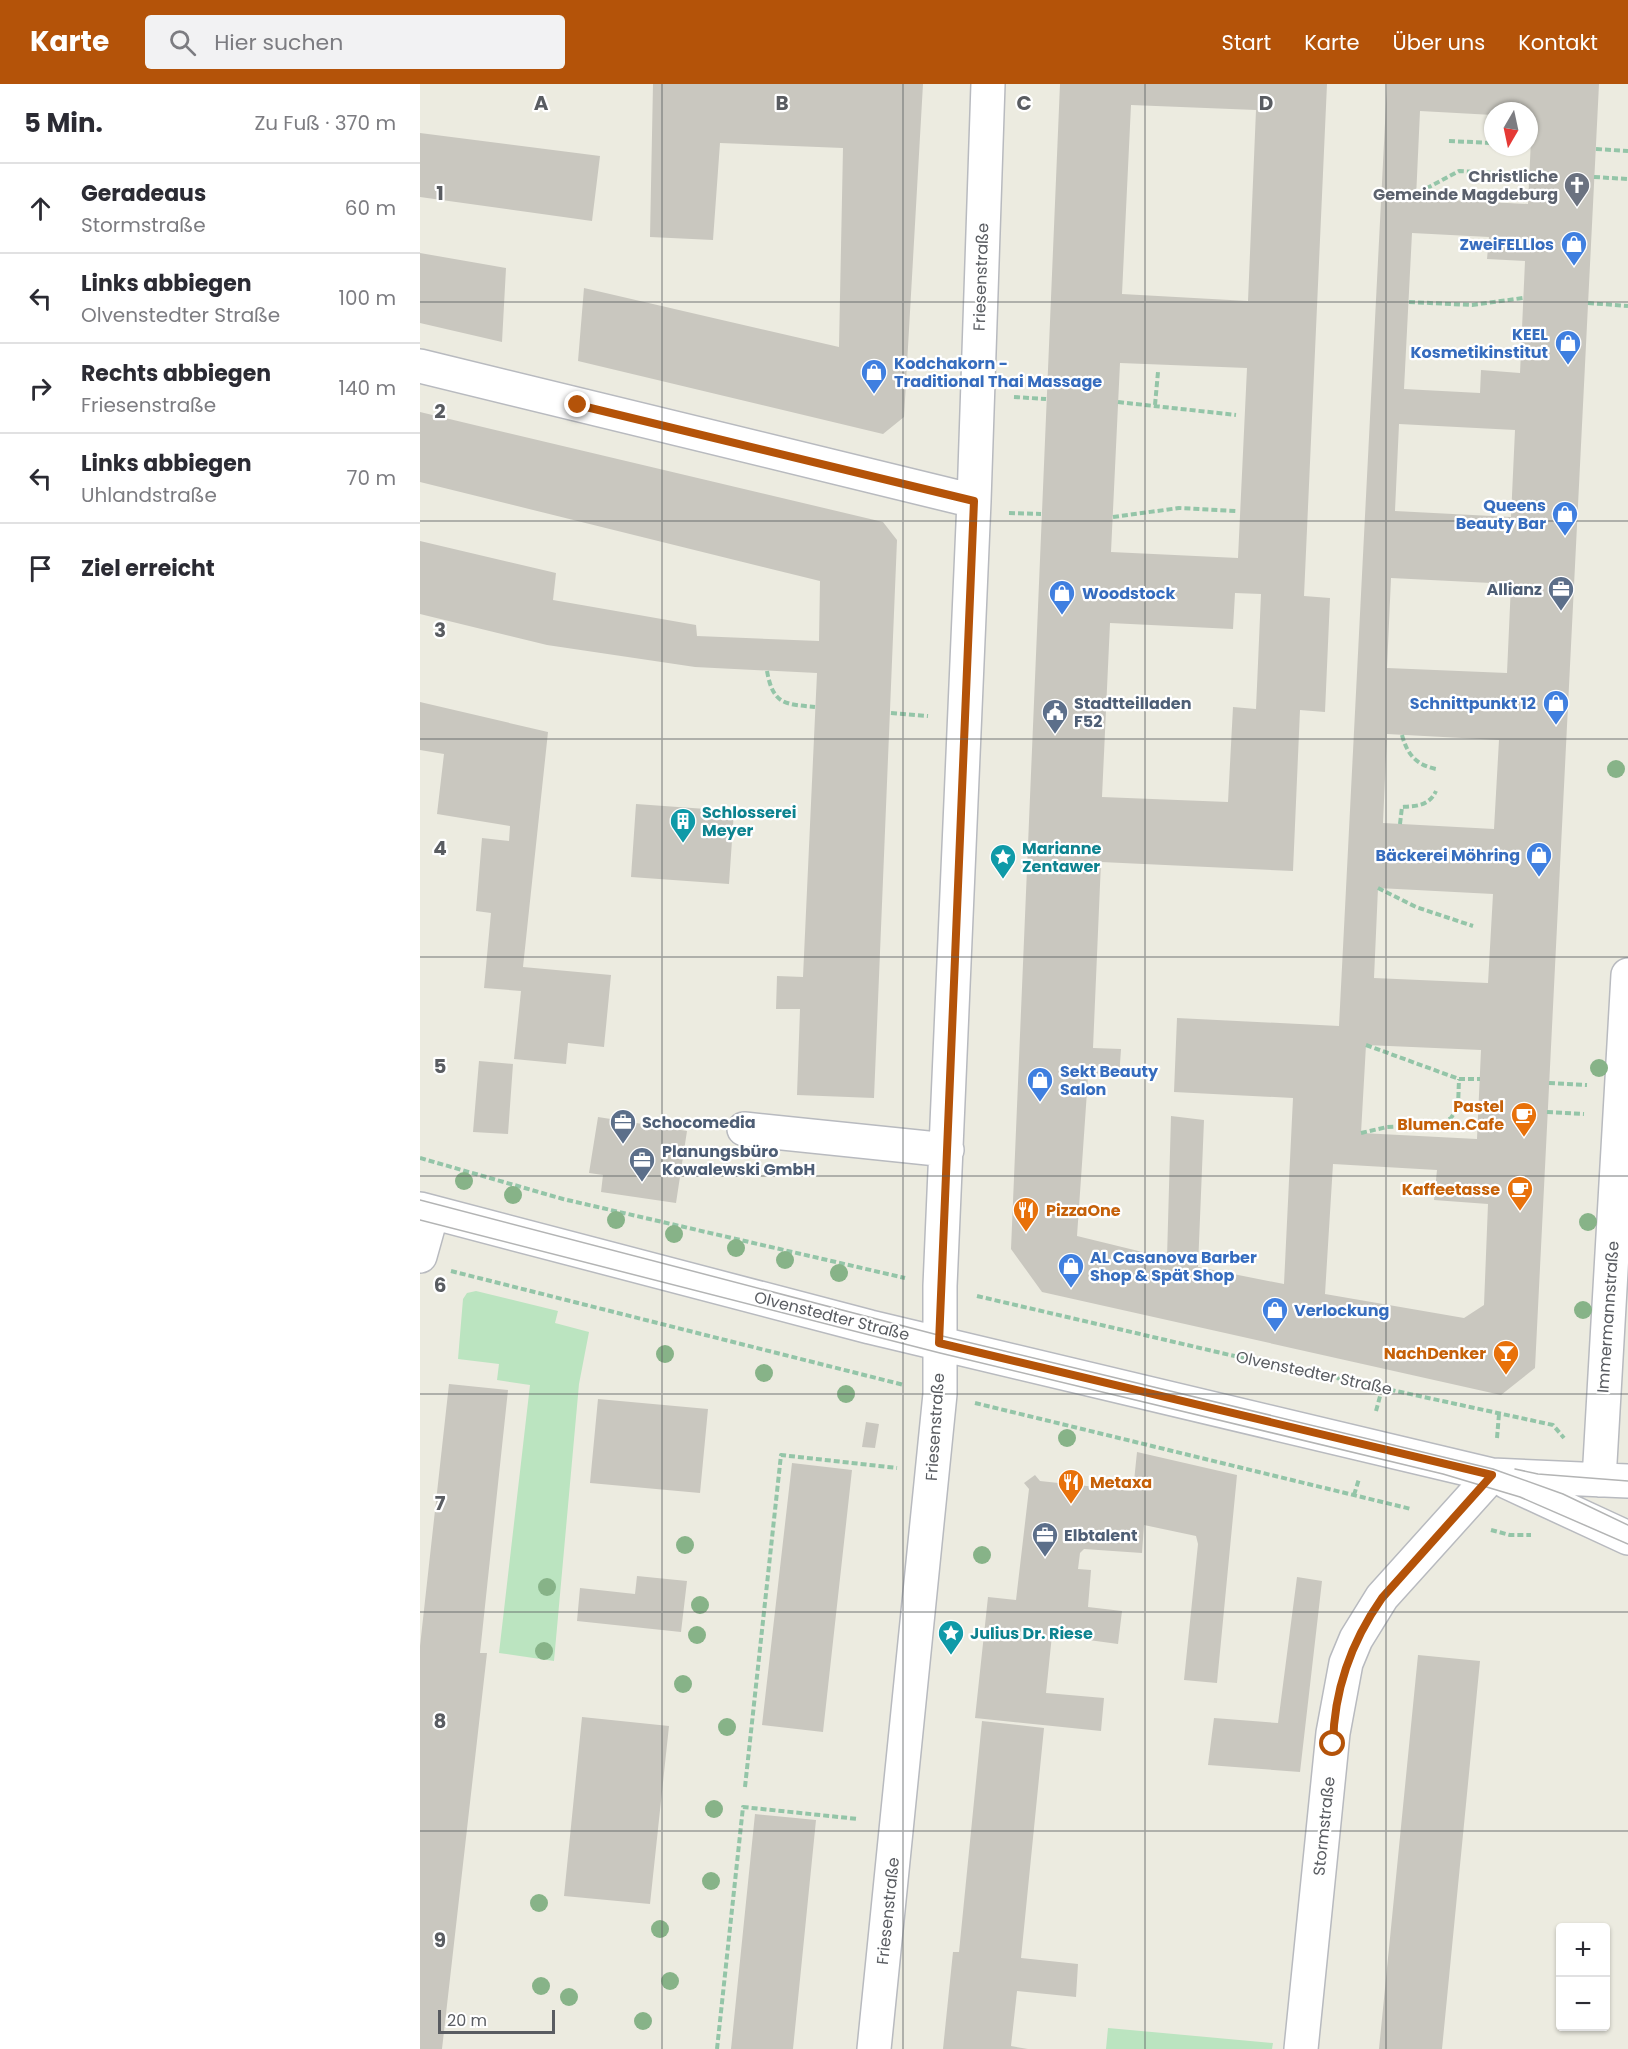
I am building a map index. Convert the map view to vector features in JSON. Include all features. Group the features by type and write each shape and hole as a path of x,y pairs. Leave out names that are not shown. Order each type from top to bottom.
{"street":[{"name":"Friesenstraße","path":"873,2049 940,1394 939,1343 974,501 988,84"},
{"path":"420,366 974,501"},
{"name":"Immermannstraße","path":"1613,1481 1628,975"},
{"path":"744,1129 947,1150"},
{"path":"420,1256 426,1211"},
{"name":"Olvenstedter Straße","path":"426,1211 939,1343 1492,1475 1613,1481"},
{"path":"1492,1475 1628,1538"},
{"name":"Stormstraße","path":"1301,2049 1333,1733 1346,1663 1356,1639 1382,1598 1492,1475"},
{"path":"1613,1481 1628,1498"}],"path":[{"path":"1449,141 1484,143"},
{"path":"1596,148 1628,151"},
{"path":"1427,199 1429,187 1459,171 1529,175"},
{"path":"1594,177 1628,179"},
{"path":"1409,302 1472,305 1523,298"},
{"path":"1588,303 1628,306"},
{"path":"1155,405 1158,372"},
{"path":"1118,402 1236,415"},
{"path":"1113,516 1179,508 1236,511"},
{"path":"767,671 776,698 785,704 815,707"},
{"path":"1402,735 1406,749 1414,759 1422,767 1436,769"},
{"path":"1400,824 1402,807 1424,805 1432,801 1436,791"},
{"path":"1378,888 1416,907 1473,926"},
{"path":"1366,1045 1459,1079 1479,1079"},
{"path":"1361,1133 1387,1127 1442,1124 1451,1118 1458,1107 1459,1079"},
{"path":"1458,1107 1478,1108"},
{"path":"420,1158 563,1199 913,1280"},
{"path":"452,1272 908,1386"},
{"name":"Olvenstedter Straße","path":"970,1294 1230,1355 1553,1425"},
{"path":"968,1401 1396,1505"},
{"path":"745,1787 781,1455 933,1472"},
{"path":"717,2049 743,1807 858,1819"}],"green space":[{"path":"476,1291 558,1311 555,1323 589,1332 579,1384 554,1661 499,1653 530,1385 497,1380 499,1364 458,1359 463,1299 467,1293"},
{"path":"1108,2028 1273,2043 1272,2049 1106,2049"}],"building":[{"path":"653,84 923,84 904,417 883,434 578,361 584,288 839,347 843,148 720,143 713,240 650,237"},
{"path":"1060,84 1327,84 1304,596 1330,598 1325,712 1300,710 1293,871 1101,862 1093,1048 1121,1049 1119,1078 1088,1077 1077,1236 1167,1258 1171,1116 1204,1120 1198,1267 1284,1284 1293,1098 1174,1092 1177,1018 1339,1026 1387,84 1599,84 1535,1368 1501,1395 1042,1292 1011,1249","holes":["1484,102 1538,102 1538,156 1530,156 1528,204 1416,198 1420,111 1484,115","1131,105 1256,110 1248,301 1122,294","1412,233 1489,237 1487,259 1525,261 1520,373 1481,370 1480,393 1404,389","1120,363 1247,368 1238,558 1111,552","1399,424 1515,430 1511,517 1395,511","1391,578 1511,584 1507,673 1387,668","1235,593 1261,594 1256,709 1233,707 1228,802 1102,797 1110,623 1233,629","1387,734 1499,740 1494,829 1383,823","1378,888 1493,894 1488,983 1374,978","1366,1045 1481,1050 1477,1139 1361,1133","1333,1164 1437,1170 1434,1200 1488,1204 1484,1305 1464,1318 1325,1294"]},
{"path":"420,133 600,156 592,221 420,197"},
{"path":"420,253 506,268 502,342 420,323"},
{"path":"420,412 883,522 897,540 874,1098 797,1095 800,1009 776,1009 777,976 803,977 817,673 695,667 547,645 420,614 420,541 556,573 553,600 696,625 697,636 819,641 820,581 420,482"},
{"path":"420,702 548,732 523,967 611,975 604,1047 568,1043 566,1064 514,1059 521,991 484,988 491,913 476,911 482,838 509,841 510,826 437,814 444,754 420,750"},
{"name":"Schlosserei Meyer","path":"636,804 734,811 729,884 631,877"},
{"path":"479,1061 513,1064 508,1134 473,1132"},
{"path":"598,1117 687,1131 676,1203 601,1192 603,1175 589,1173"},
{"path":"449,1384 508,1390 480,1653 487,1653 442,2049 420,2049 420,1646"},
{"path":"598,1399 708,1409 700,1493 590,1483"},
{"path":"866,1422 879,1424 875,1448 862,1447"},
{"path":"1137,1452 1237,1475 1217,1683 1184,1680 1198,1544 1196,1536 1144,1525 1142,1553 1084,1549 1080,1553 1078,1569 1091,1570 1088,1607 1122,1611 1118,1644 1052,1635 1046,1693 1104,1698 1101,1731 975,1718 988,1597 1016,1600 1029,1489 1024,1483 1035,1475 1040,1481 1133,1491"},
{"path":"792,1463 852,1470 823,1732 762,1725"},
{"path":"637,1576 687,1581 681,1632 577,1621 580,1588 635,1594"},
{"path":"1297,1577 1322,1581 1300,1772 1208,1765 1214,1718 1278,1723"},
{"path":"1418,1655 1480,1661 1442,2049 1379,2049"},
{"path":"582,1717 669,1726 650,1904 564,1896"},
{"path":"982,1721 1044,1728 1021,1958 1078,1964 1076,1997 1017,1991 1011,2046 1028,2049 943,2049 953,1952 959,1952"},
{"path":"755,1814 816,1820 793,2049 731,2049"}],"tram line":[{"path":"420,1200 938,1335 1493,1469 1563,1494 1628,1525"},
{"path":"420,1220 940,1353 1443,1474 1520,1497 1628,1544"},
{"path":"1515,1469 1538,1474 1628,1481"}],"place":[{"name":"Christliche Gemeinde Magdeburg","path":"1577,208"},
{"name":"ZweiFELLlos","path":"1574,267"},
{"name":"KEEL Kosmetikinstitut","path":"1568,366"},
{"name":"Kodchakorn - Traditional Thai Massage","path":"874,395"},
{"name":"Queens Beauty Bar","path":"1565,537"},
{"name":"Allianz","path":"1561,612"},
{"name":"Woodstock","path":"1062,616"},
{"name":"Schnittpunkt 12","path":"1556,726"},
{"name":"Stadtteilladen F52","path":"1055,735"},
{"name":"Schlosserei Meyer","path":"683,844"},
{"name":"Bäckerei Möhring","path":"1539,878"},
{"name":"Marianne Zentawer","path":"1003,880"},
{"name":"Sekt Beauty Salon","path":"1040,1103"},
{"name":"Pastel Blumen.Cafe","path":"1524,1138"},
{"name":"Schocomedia","path":"623,1145"},
{"name":"Planungsbüro Kowalewski GmbH","path":"642,1183"},
{"name":"Kaffeetasse","path":"1520,1212"},
{"name":"PizzaOne","path":"1026,1233"},
{"name":"AL Casanova Barber Shop & Spät Shop","path":"1071,1289"},
{"name":"Verlockung","path":"1275,1333"},
{"name":"NachDenker","path":"1506,1376"},
{"name":"Metaxa","path":"1071,1505"},
{"name":"Elbtalent","path":"1045,1558"},
{"name":"Julius Dr. Riese","path":"951,1656"}],"route":[{"path":"578,405 974,501 939,1343 1492,1475 1382,1598 1368,1617 1346,1663 1338,1698 1333,1744"}]}
